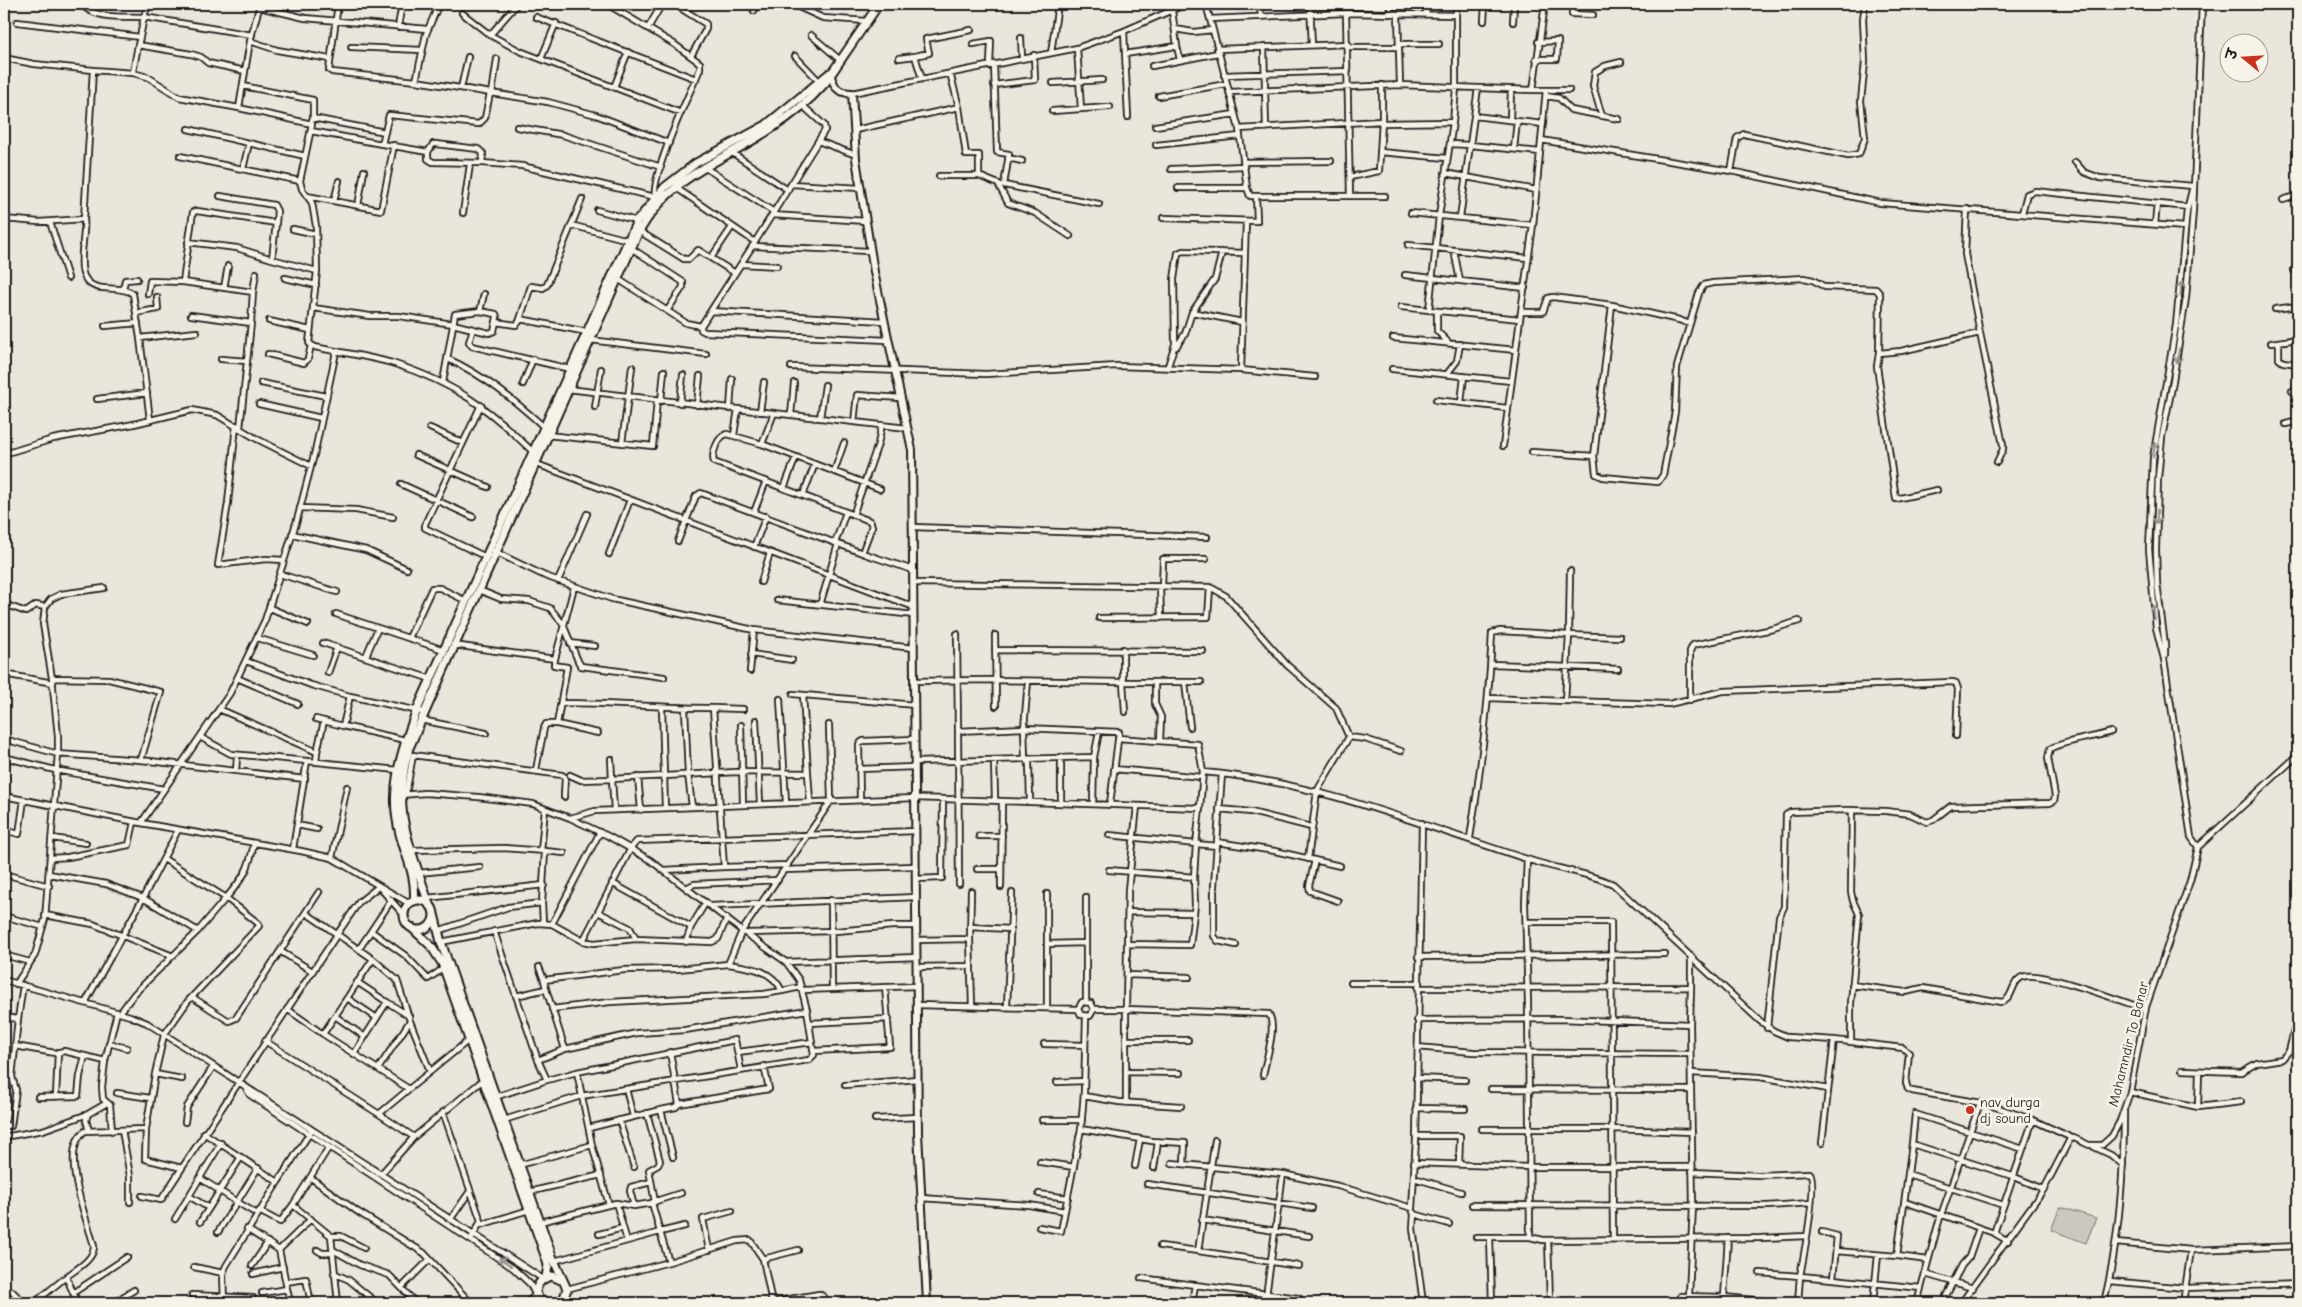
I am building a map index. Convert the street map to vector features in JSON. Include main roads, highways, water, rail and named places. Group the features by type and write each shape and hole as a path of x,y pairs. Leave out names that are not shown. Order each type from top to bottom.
{"main road":[{"path":"538,1299 536,1288 545,1278 548,1266 529,1210 504,1120 444,968 437,954 405,920 404,915 412,902 415,883 396,817 407,754 406,740 486,557 492,550 547,435 565,388 570,369 637,221 657,200 675,187 704,167 769,130 802,105 825,83 830,73 879,4"},
{"path":"570,1303 567,1289 554,1261 529,1192 516,1166 483,1080 472,1038 430,904 410,850 402,816 398,770 407,754 420,720 420,711 431,679 479,590 492,550 544,427 590,340 639,231 665,186 696,163 766,125 830,73"},
{"path":"412,902 422,901 430,904"},
{"path":"411,927 420,930 428,927 433,919 430,904"},
{"path":"545,1278 557,1277 562,1280"},
{"path":"562,1303 565,1300 567,1289"}],"place":[{"name":"nav durga dj sound","path":"1970,1110"}]}
